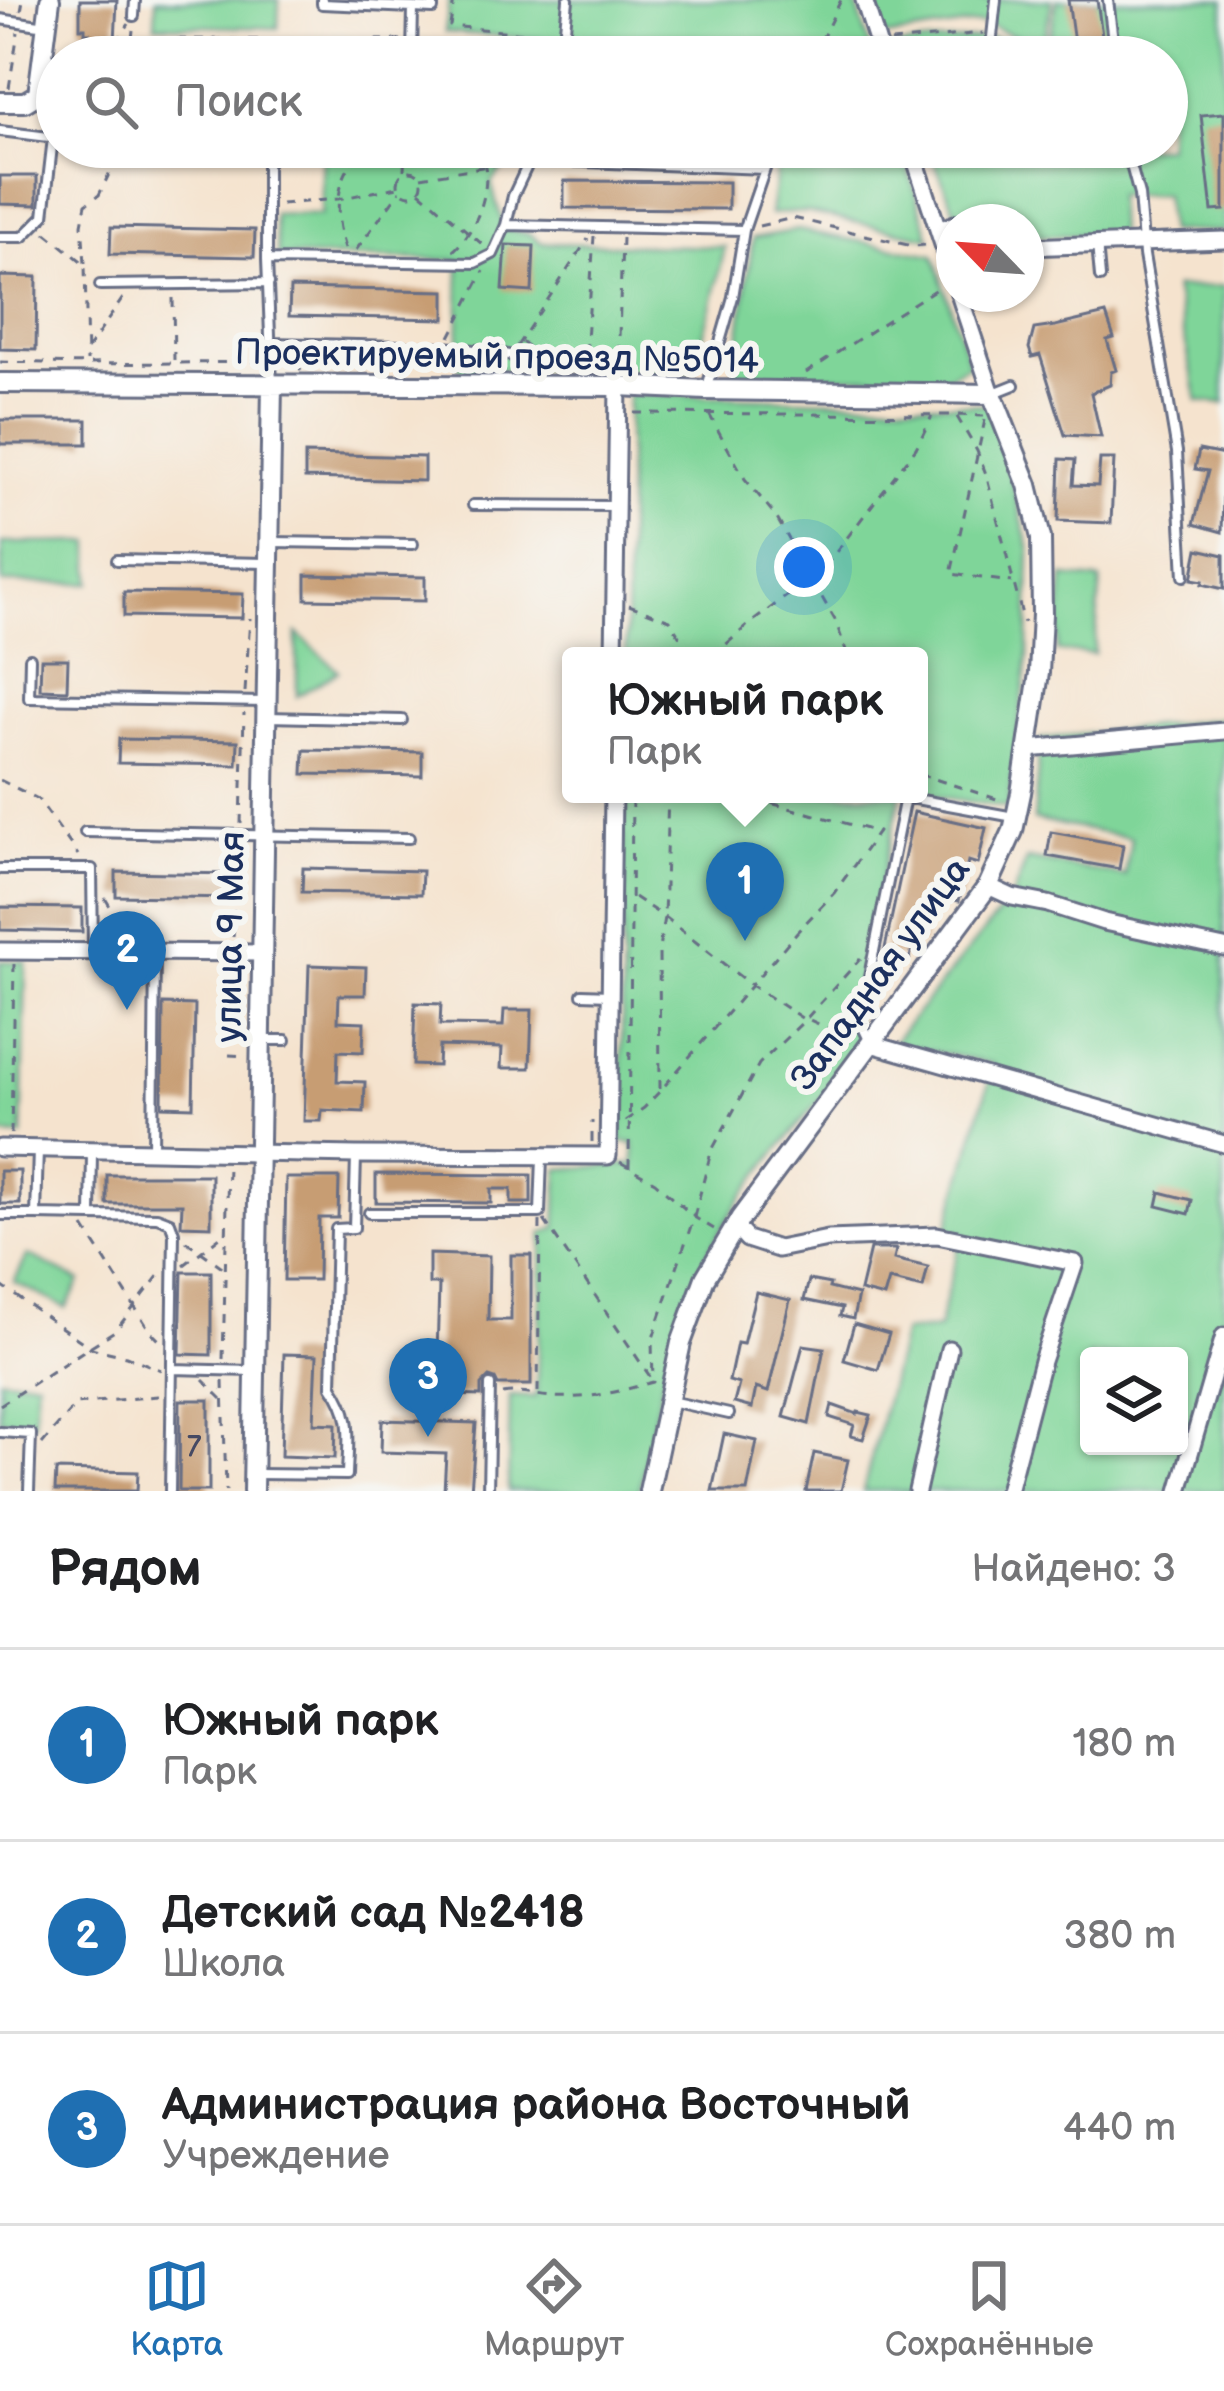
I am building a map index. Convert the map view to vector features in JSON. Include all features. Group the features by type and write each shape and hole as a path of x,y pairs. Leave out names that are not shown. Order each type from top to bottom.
{"street":[{"path":"45,36 50,0"},
{"path":"864,0 876,36"},
{"path":"3,102 25,102 36,95"},
{"path":"918,168 936,224"},
{"path":"1044,246 1224,240"},
{"path":"963,312 992,394"},
{"name":"Проектируемый проезд №5014","path":"0,383 618,386 992,394"},
{"name":"улица 9 Мая","path":"253,1482 272,385"},
{"path":"614,647 608,506 618,386"},
{"name":"Западная улица","path":"649,1491 681,1343 705,1278 733,1232 988,886 1013,831 1039,673 1041,538 1028,485 992,394"},
{"path":"1028,749 1224,731"},
{"path":"5,1145 153,1153 608,1156 613,803"},
{"path":"988,886 1104,922 1224,948"},
{"path":"7,954 93,951 208,957 262,953"},
{"path":"869,1046 1224,1144"},
{"path":"733,1232 778,1249 828,1239 937,1235 1076,1263 1042,1361 1008,1491"},
{"path":"1179,1491 1224,1336"},
{"path":"917,1491 949,1349"}],"lane":[{"path":"134,16 135,0"},
{"path":"322,0 322,4 433,9 433,0"},
{"path":"564,36 568,0"},
{"path":"992,34 996,0"},
{"path":"1108,0 1112,36"},
{"path":"412,8 412,36"},
{"path":"0,19 46,26"},
{"path":"0,131 36,136"},
{"path":"0,237 22,237 44,215 51,168"},
{"path":"267,168 272,385"},
{"path":"266,260 475,263 493,254 528,168"},
{"path":"706,390 733,297 744,233 765,169 739,168"},
{"path":"1131,168 1177,452 1184,576"},
{"path":"506,226 744,233"},
{"path":"1097,244 1100,277"},
{"path":"100,285 268,283"},
{"path":"270,343 444,347 510,356 527,364 535,386"},
{"path":"992,394 1014,386"},
{"path":"473,505 608,506"},
{"path":"269,542 413,544"},
{"path":"117,560 269,563"},
{"path":"30,658 29,698 244,701 266,710 402,720"},
{"path":"928,801 1016,818"},
{"path":"869,1046 860,1021 904,803"},
{"path":"86,832 409,838"},
{"path":"0,869 92,869 93,951"},
{"path":"153,1153 155,952"},
{"path":"582,994 610,995"},
{"path":"260,1040 286,1040"},
{"path":"36,1215 38,1149"},
{"path":"91,1216 92,1151"},
{"path":"253,1482 346,1474 347,1416 332,1386 336,1229 354,1228 356,1155"},
{"path":"369,1213 540,1214 542,1156"},
{"path":"0,1215 157,1217 170,1222 174,1233 170,1491"},
{"path":"172,1372 254,1371"},
{"path":"488,1491 490,1384"},
{"path":"668,1401 729,1414"},
{"path":"0,1432 31,1434 29,1491"}],"path":[{"path":"3,102 23,0"},
{"path":"454,0 450,26 554,36"},
{"path":"824,36 842,0"},
{"path":"132,36 134,16"},
{"path":"120,36 134,16"},
{"path":"978,36 992,34"},
{"path":"0,80 10,82"},
{"path":"87,364 82,224 86,204 99,195 112,168"},
{"path":"349,168 338,199 343,245 352,256 399,189 398,178 404,172 411,170 422,177 480,168"},
{"path":"431,263 452,253 470,232 486,168"},
{"path":"267,204 399,189 414,195 422,177"},
{"path":"420,190 493,254 444,347"},
{"path":"744,233 765,222 793,218 912,246 927,245"},
{"path":"36,224 85,264"},
{"path":"510,356 595,228"},
{"path":"585,375 595,228"},
{"path":"618,386 622,229"},
{"path":"86,351 132,284"},
{"path":"173,284 175,374"},
{"path":"779,391 936,295"},
{"path":"520,340 560,374"},
{"path":"284,344 305,376"},
{"path":"0,362 269,362"},
{"path":"709,412 745,479 775,515 835,620 845,647"},
{"path":"628,414 986,416 952,574 1014,582"},
{"path":"724,647 812,580 916,448 932,414"},
{"path":"956,415 986,474 1024,622"},
{"path":"627,604 670,620 680,637 679,647"},
{"path":"233,944 251,609"},
{"path":"928,777 1004,802 1016,818"},
{"path":"629,1168 632,803"},
{"path":"660,1091 659,949 668,803"},
{"path":"608,1132 660,1091 834,893 878,832 770,803"},
{"path":"631,896 805,1020 869,1046"},
{"path":"5,1145 7,954"},
{"path":"653,1382 652,1341 711,1152 758,1064 862,956"},
{"path":"229,1055 247,1056"},
{"path":"226,1491 223,1371 228,1154"},
{"path":"608,1156 655,1182 694,1216 733,1232"},
{"path":"540,1214 653,1382"},
{"path":"538,1395 540,1214"},
{"path":"76,1215 150,1330 172,1354"},
{"path":"174,1233 226,1269"},
{"path":"173,1274 226,1233"},
{"path":"0,1405 116,1330 174,1256"},
{"path":"0,1285 91,1348 172,1372"},
{"path":"194,1370 223,1400"},
{"path":"490,1396 515,1392 605,1396 653,1382"},
{"path":"30,1457 76,1404 172,1395"}],"green space":[{"path":"156,0 279,0 278,28 155,25"},
{"path":"449,0 855,0 866,36 499,36 445,32"},
{"path":"874,0 1052,0 1045,36 1015,36 982,23 884,36"},
{"path":"1057,0 1224,0 1224,231 1168,232 1164,195 1116,195 1118,233 1044,236 1044,204 952,204 937,168 1188,168 1188,36 1050,36"},
{"path":"322,168 504,168 491,183 504,229 530,234 542,243 725,247 693,371 459,370 459,260 278,256 274,214 321,215"},
{"path":"777,168 908,168 930,238 807,212 770,214"},
{"path":"798,230 934,255 936,312 952,312 969,364 946,377 734,376 753,238"},
{"path":"1224,286 1224,404 1198,401 1174,288"},
{"path":"628,394 991,405 1030,550 1028,658 1008,808 928,795 928,647 626,647"},
{"path":"91,542 91,583 2,583 2,543"},
{"path":"1064,577 1101,580 1094,654 1057,651"},
{"path":"297,633 339,671 297,696"},
{"path":"1224,718 1224,1491 863,1491 903,1332 938,1329 962,1233 947,1230 994,1064 892,1043 1012,897 1027,859 1125,876 1131,838 1034,820 1040,739"},
{"path":"624,803 899,803 856,993 855,1030 863,1047 753,1182 700,1269 670,1350 639,1491 508,1491 510,1396 536,1397 543,1234 556,1228 559,1169 635,1164 634,1143 621,1142"},
{"path":"0,961 26,962 22,1136 0,1135"},
{"path":"28,1255 80,1281 66,1308 14,1282"},
{"path":"0,1378 37,1380 34,1422 0,1420"}],"building":[{"path":"80,0 117,0 115,36 89,36 80,28"},
{"path":"1068,0 1097,0 1102,36 1073,36"},
{"path":"1224,113 1224,210 1212,211 1201,115"},
{"path":"0,176 37,176 37,205 0,204"},
{"path":"564,181 728,182 728,209 564,208"},
{"path":"111,227 255,230 254,257 110,254"},
{"path":"506,245 534,246 532,292 503,290"},
{"path":"0,276 37,277 36,350 0,349"},
{"path":"290,288 445,291 445,319 289,316"},
{"path":"1106,314 1114,338 1107,340 1116,370 1111,372 1110,385 1091,393 1101,437 1065,435 1040,355 1032,357 1029,348 1034,329"},
{"path":"0,420 87,420 87,444 0,444"},
{"path":"1199,450 1224,455 1222,532 1194,524 1208,471 1195,469"},
{"path":"305,454 424,457 424,481 305,478"},
{"path":"1060,459 1075,460 1073,485 1098,486 1100,459 1114,459 1111,523 1058,521"},
{"path":"1198,549 1224,555 1224,589 1192,579"},
{"path":"306,575 425,577 425,601 306,599"},
{"path":"124,592 243,594 242,618 124,616"},
{"path":"41,659 68,659 67,690 40,689"},
{"path":"119,739 238,741 237,765 118,763"},
{"path":"304,750 422,752 422,776 303,774"},
{"path":"914,812 986,828 978,864 968,861 959,901 934,896 923,945 913,943 910,958 884,953"},
{"path":"1051,832 1123,845 1119,869 1047,856"},
{"path":"303,868 422,871 421,894 302,892"},
{"path":"116,872 235,874 235,898 116,896"},
{"path":"0,907 82,908 82,932 0,930"},
{"path":"309,965 366,967 365,995 339,995 338,1021 364,1022 363,1052 338,1051 337,1081 365,1082 364,1112 322,1110 321,1121 304,1121"},
{"path":"415,1003 441,1004 440,1025 503,1026 504,1010 532,1010 530,1068 501,1068 502,1048 439,1046 438,1066 413,1065"},
{"path":"163,1004 195,1005 193,1107 162,1106"},
{"path":"0,1171 20,1171 20,1204 0,1204"},
{"path":"376,1174 531,1175 531,1203 511,1203 511,1189 491,1189 491,1203 376,1202"},
{"path":"107,1175 211,1175 211,1226 181,1225 182,1204 107,1204"},
{"path":"286,1178 339,1178 338,1218 319,1218 318,1280 284,1280"},
{"path":"1160,1192 1192,1200 1189,1214 1157,1206"},
{"path":"870,1249 896,1249 894,1259 928,1267 923,1288 889,1280 884,1297 860,1291"},
{"path":"429,1254 489,1256 488,1320 511,1320 511,1255 531,1255 531,1385 498,1385 489,1377 481,1385 481,1396 416,1394 417,1355 437,1356 439,1284 429,1284"},
{"path":"182,1272 211,1272 211,1355 180,1354"},
{"path":"809,1280 858,1295 853,1319 840,1316 842,1308 804,1300"},
{"path":"756,1292 790,1300 768,1392 756,1388 752,1408 734,1403 739,1384 729,1381"},
{"path":"854,1324 889,1334 878,1370 844,1360"},
{"path":"803,1345 824,1348 809,1424 784,1417"},
{"path":"284,1354 317,1355 314,1423 336,1424 335,1458 281,1456"},
{"path":"180,1400 209,1400 209,1491 179,1491"},
{"path":"832,1405 871,1415 863,1439 851,1436 854,1425 829,1417"},
{"path":"382,1420 476,1423 471,1491 444,1491 446,1454 381,1452"},
{"path":"724,1434 757,1441 747,1491 712,1491"},
{"path":"814,1453 848,1460 841,1491 806,1491"},
{"path":"56,1470 138,1472 137,1491 55,1491"}],"place":[{"name":"Южный парк","path":"745,941"},
{"name":"Детский сад №2418","path":"127,1010"},
{"name":"Администрация района Восточный","path":"428,1437"}]}
